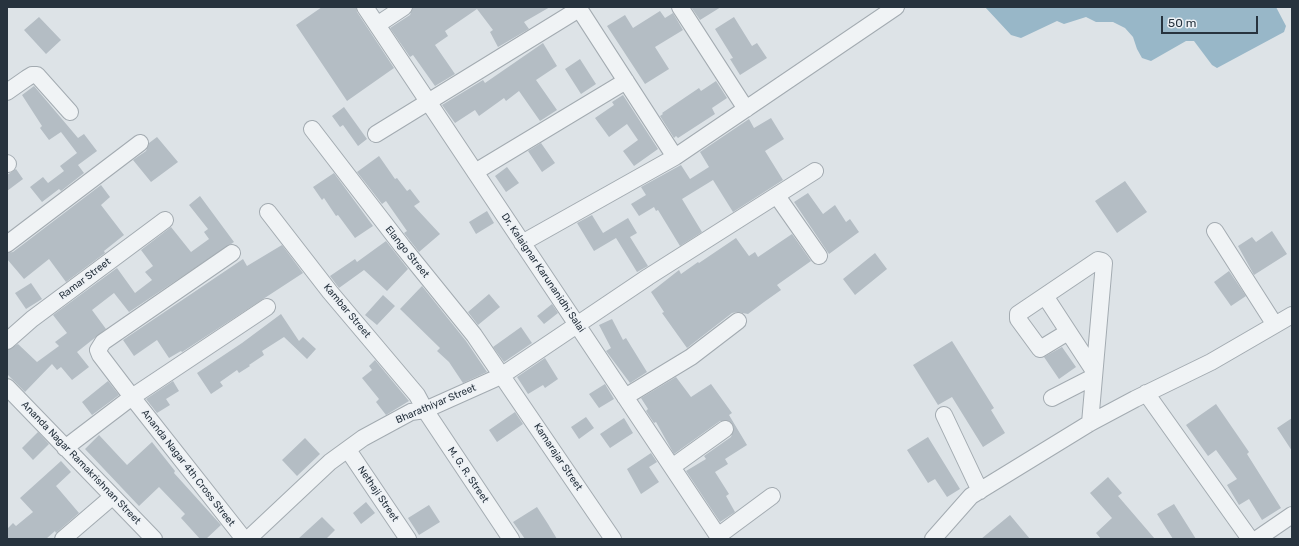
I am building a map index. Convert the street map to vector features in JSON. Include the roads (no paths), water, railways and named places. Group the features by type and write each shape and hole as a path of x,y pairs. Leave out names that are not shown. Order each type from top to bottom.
{"street":[{"name":"Dr. Kalaignar Karunanidhi Salai","path":"365,7 719,537"},
{"path":"377,25 404,7"},
{"path":"680,7 746,109"},
{"path":"522,243 675,157 896,7"},
{"path":"376,134 578,8 675,157"},
{"path":"7,92 32,75 37,75 70,112"},
{"path":"475,172 626,81"},
{"name":"Elango Street","path":"312,128 402,246 474,335 501,376"},
{"path":"7,244 140,143"},
{"name":"Bharathiyar Street","path":"251,538 330,462 363,438 411,412 425,410 501,376 578,326 648,277 815,172"},
{"path":"777,196 819,256"},
{"name":"Kambar Street","path":"268,212 330,292 417,395 425,410"},
{"name":"Ramar Street","path":"7,342 32,319 165,220"},
{"path":"1215,231 1275,325"},
{"name":"Ananda Nagar 4th Cross Street","path":"232,253 103,342 99,346 98,350 100,355 132,398 251,538"},
{"path":"1068,332 1040,349 1018,319 1019,312 1098,260 1103,262 1090,423"},
{"path":"1045,296 1093,374"},
{"path":"65,448 132,398 267,307"},
{"path":"933,539 971,496 1090,423 1146,393 1211,362 1292,316"},
{"path":"625,397 691,357 738,321"},
{"path":"1052,398 1093,374"},
{"name":"Kamarajar Street","path":"501,376 613,539"},
{"name":"Ananda Nagar Ramakrishnan Street","path":"7,387 112,497 140,522 154,539"},
{"path":"1146,393 1250,539"},
{"name":"M. G. R. Street","path":"425,410 511,539"},
{"path":"944,415 980,491"},
{"path":"672,467 725,429"},
{"name":"Nethaji Street","path":"348,450 408,539"},
{"path":"719,537 772,496"},
{"path":"63,539 112,497"},
{"path":"1257,539 1292,515"}],"water":[{"path":"985,7 1276,7 1286,26 1284,32 1217,68 1212,65 1194,41 1186,41 1151,61 1142,58 1133,37 1125,28 1113,22 1096,22 1086,17 1064,24 1057,21 1021,38 1011,35"}]}
